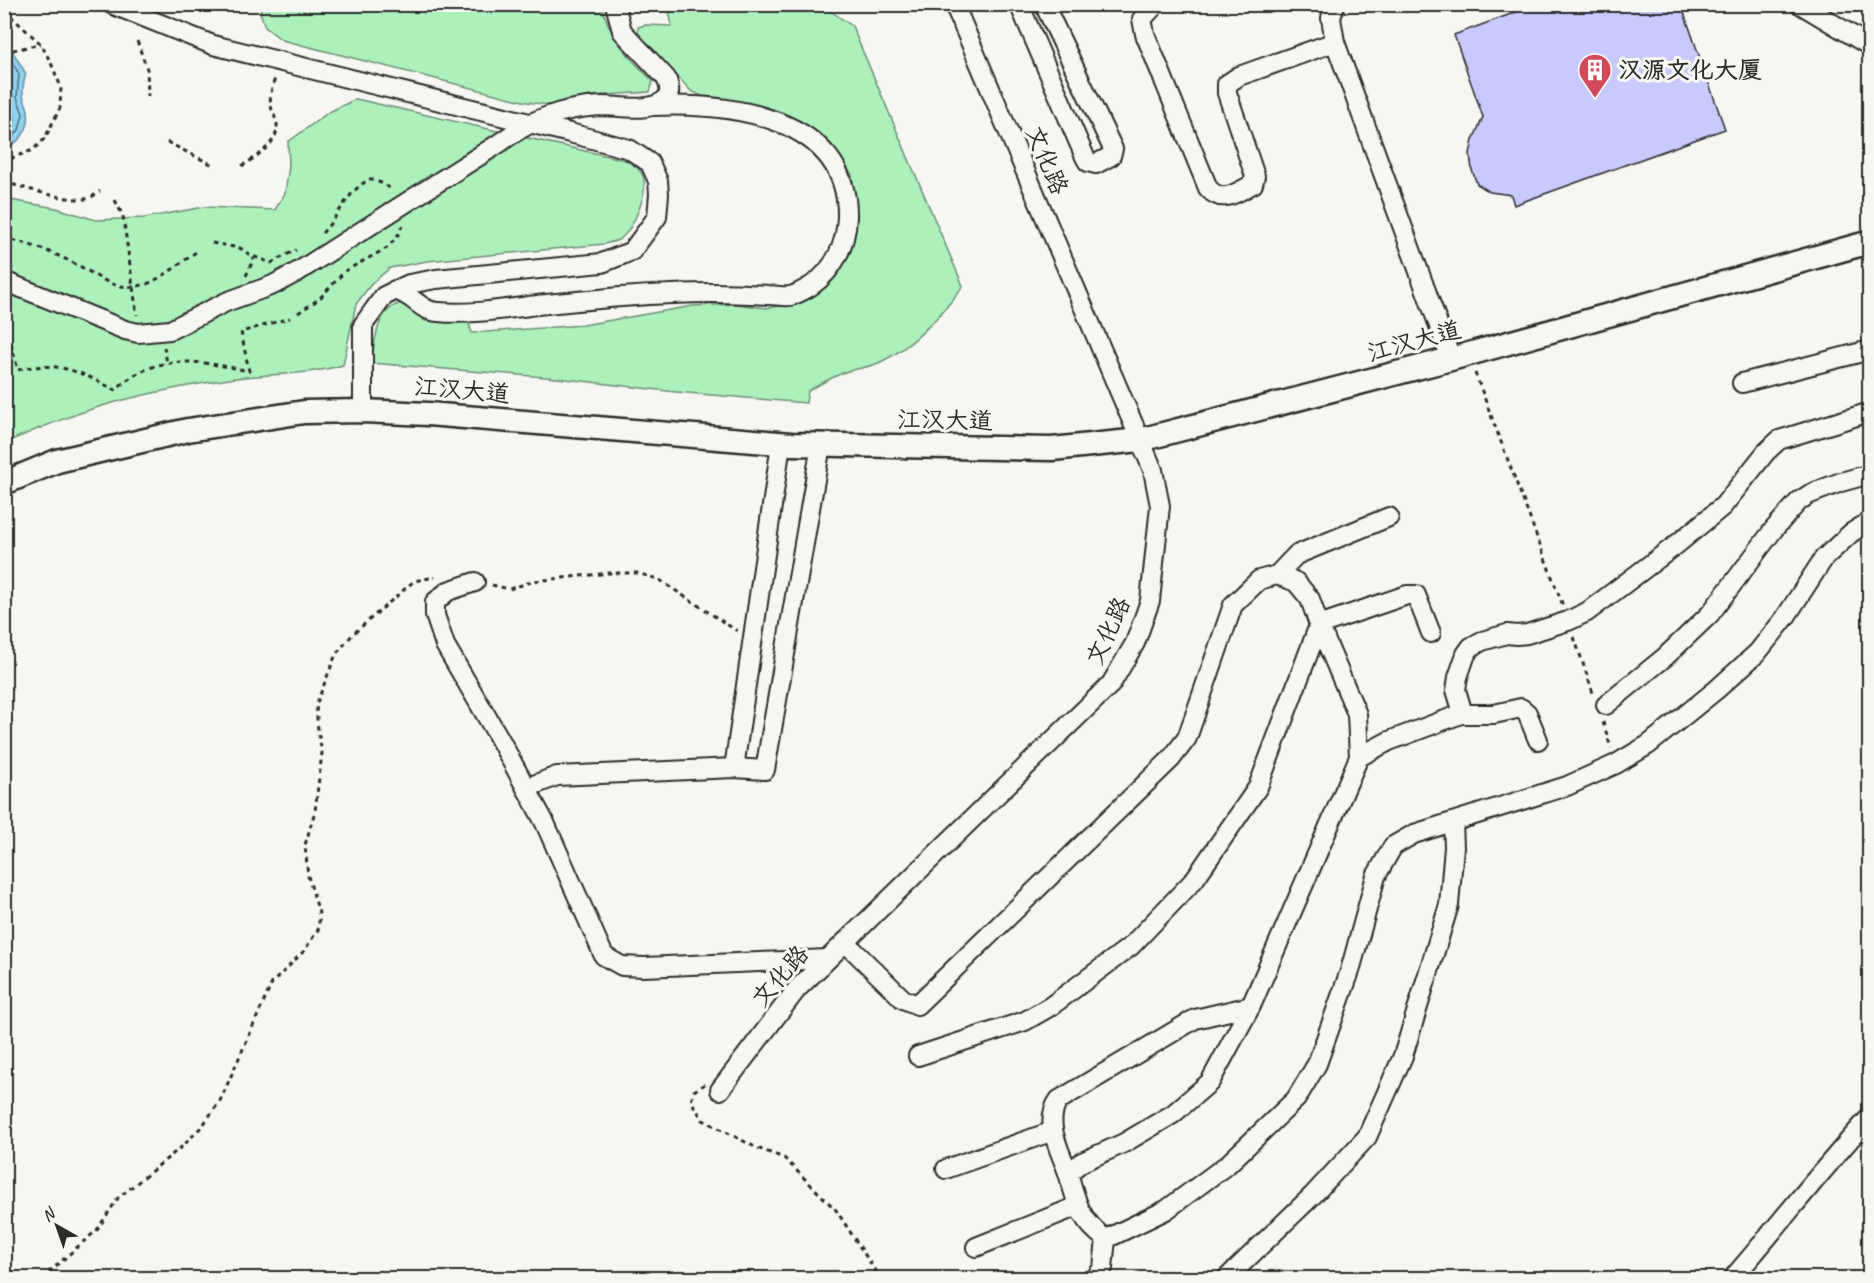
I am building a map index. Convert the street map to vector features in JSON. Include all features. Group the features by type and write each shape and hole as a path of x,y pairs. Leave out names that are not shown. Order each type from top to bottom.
{"main road":[{"name":"江汉大道","path":"4,483 57,460 188,430 304,412 363,411 428,414 781,444 1052,449 1140,440 1460,357 1867,247"}],"street":[{"path":"111,4 213,45 629,149 650,163 658,181 660,194 657,217 632,250 602,263 436,279 409,284 384,296 363,325 363,411"},
{"path":"615,4 622,31 666,78 671,88 669,96 662,102 651,106"},
{"name":"文化路","path":"720,1090 796,989 1111,684 1135,643 1150,601 1160,506 1153,470 954,4"},
{"path":"1019,4 1085,157 1088,162 1095,164 1111,156 1113,149 1044,4"},
{"path":"1156,4 1142,19 1144,34 1204,180 1211,192 1222,198 1253,184 1256,176 1227,93 1227,84 1239,76 1335,42"},
{"path":"1335,4 1331,18 1335,42 1460,357"},
{"path":"1800,4 1869,46"},
{"path":"4,281 125,330 138,333 170,330 226,302 273,285 299,271 498,144 516,130 562,111 600,106 714,107 751,113 797,132 821,148 837,169 843,184 847,206 846,233 837,257 825,274 810,286 790,296 712,293 649,295 465,313 429,312 412,297 395,290"},
{"path":"1742,383 1869,350"},
{"path":"1461,714 1456,690 1460,669 1471,647 1482,641 1507,634 1527,634 1568,621 1587,612 1724,506 1766,452 1779,440 1869,412"},
{"path":"734,768 781,444"},
{"path":"526,788 557,776 734,768 765,770 821,445"},
{"path":"1600,706 1665,657 1710,614 1774,529 1799,501 1831,486 1869,474"},
{"path":"845,942 903,999 917,1005 1171,759 1187,738 1233,605 1259,580 1277,575 1296,555 1389,516"},
{"path":"1106,1239 1166,1210 1228,1164 1296,1099 1317,1064 1350,971 1376,876 1393,846 1414,834 1567,786 1616,764 1648,745 1716,690 1757,653 1785,618 1824,558 1844,538 1869,521"},
{"path":"1068,1173 1082,1162 1124,1143 1173,1114 1210,1082 1251,1006 1359,757 1357,714 1310,599 1296,582 1277,575"},
{"path":"476,582 448,591 435,602 435,615 445,645 545,824 604,956 622,966 644,967 827,959"},
{"path":"1319,625 1407,595 1416,595 1431,633"},
{"path":"918,1056 1025,1021 1051,1006 1131,946 1194,880 1258,788 1319,625"},
{"path":"1359,757 1389,741 1461,714 1494,714 1521,708 1527,712 1538,740"},
{"path":"1227,1278 1313,1195 1367,1137 1403,1056 1449,905 1454,847 1453,822"},
{"path":"1106,1239 1091,1228 1078,1206 1053,1131 1052,1110 1059,1100 1195,1018 1251,1006"},
{"path":"1733,1278 1763,1244 1827,1162 1869,1117"},
{"path":"946,1169 1053,1131"},
{"path":"976,1247 1078,1206"},
{"path":"1095,1278 1103,1268 1106,1239"}],"path":[{"path":"4,10 41,44 61,87 60,108 45,138 33,150 4,161"},
{"path":"137,41 147,69 148,96"},
{"path":"4,52 41,44"},
{"path":"242,166 264,150 276,134 277,124 270,104 274,78"},
{"path":"167,142 213,165"},
{"path":"320,236 362,183 370,179 384,184 394,192"},
{"path":"4,182 73,198 85,199 100,191"},
{"path":"115,200 123,216 138,324"},
{"path":"298,313 319,299 345,271 387,248 397,237 404,221"},
{"path":"4,239 18,241 51,253 82,267 103,280 121,286 134,287 152,282 196,252"},
{"path":"212,243 240,248 255,257 271,262 300,247"},
{"path":"245,278 255,257"},
{"path":"4,318 18,370 36,366 66,368 115,390 144,371 183,360 249,371 241,332 290,318"},
{"path":"162,340 167,363"},
{"path":"1460,357 1568,621 1600,706 1616,764"},
{"path":"476,582 509,589 534,581 609,573 637,573 658,579 752,641"},
{"path":"42,1278 97,1230 118,1198 184,1145 203,1125 220,1101 272,983 304,951 319,928 319,913 308,876 305,845 315,811 322,753 316,705 336,654 353,634 414,581 445,575"},
{"path":"720,1090 703,1083 694,1091 691,1101 703,1120 757,1148 784,1158 836,1210 880,1278"}],"green space":[{"path":"263,4 602,5 615,37 629,56 653,81 650,92 590,96 550,105 527,102 282,40 265,27 260,12"},
{"path":"668,5 822,5 852,26 963,286 945,309 923,332 898,352 873,365 845,372 822,383 808,391 806,403 676,392 557,378 371,363 382,318 394,306 403,303 425,321 468,321 472,333 583,325 693,306 736,304 766,308 795,304 814,294 845,263 852,249 857,214 852,175 834,148 810,128 787,117 747,103 704,97 691,91 638,35 638,27 645,25 672,26"},
{"path":"356,99 625,160 639,170 644,180 643,195 637,213 623,236 616,241 604,244 427,261 390,268 372,283 356,304 343,365 301,373 229,379 144,395 74,415 5,443 4,199 56,208 96,220 144,218 204,207 275,210 285,193 289,166 288,142 329,112"}],"water":[{"path":"4,37 26,74 23,90 28,117 26,129 20,139 5,148"}],"building":[{"name":"汉源文化大厦","path":"1538,4 1681,4 1725,129 1514,205 1511,195 1490,192 1477,184 1470,154 1473,140 1483,117 1454,35"}],"place":[{"name":"汉源文化大厦","path":"1595,99"}]}
